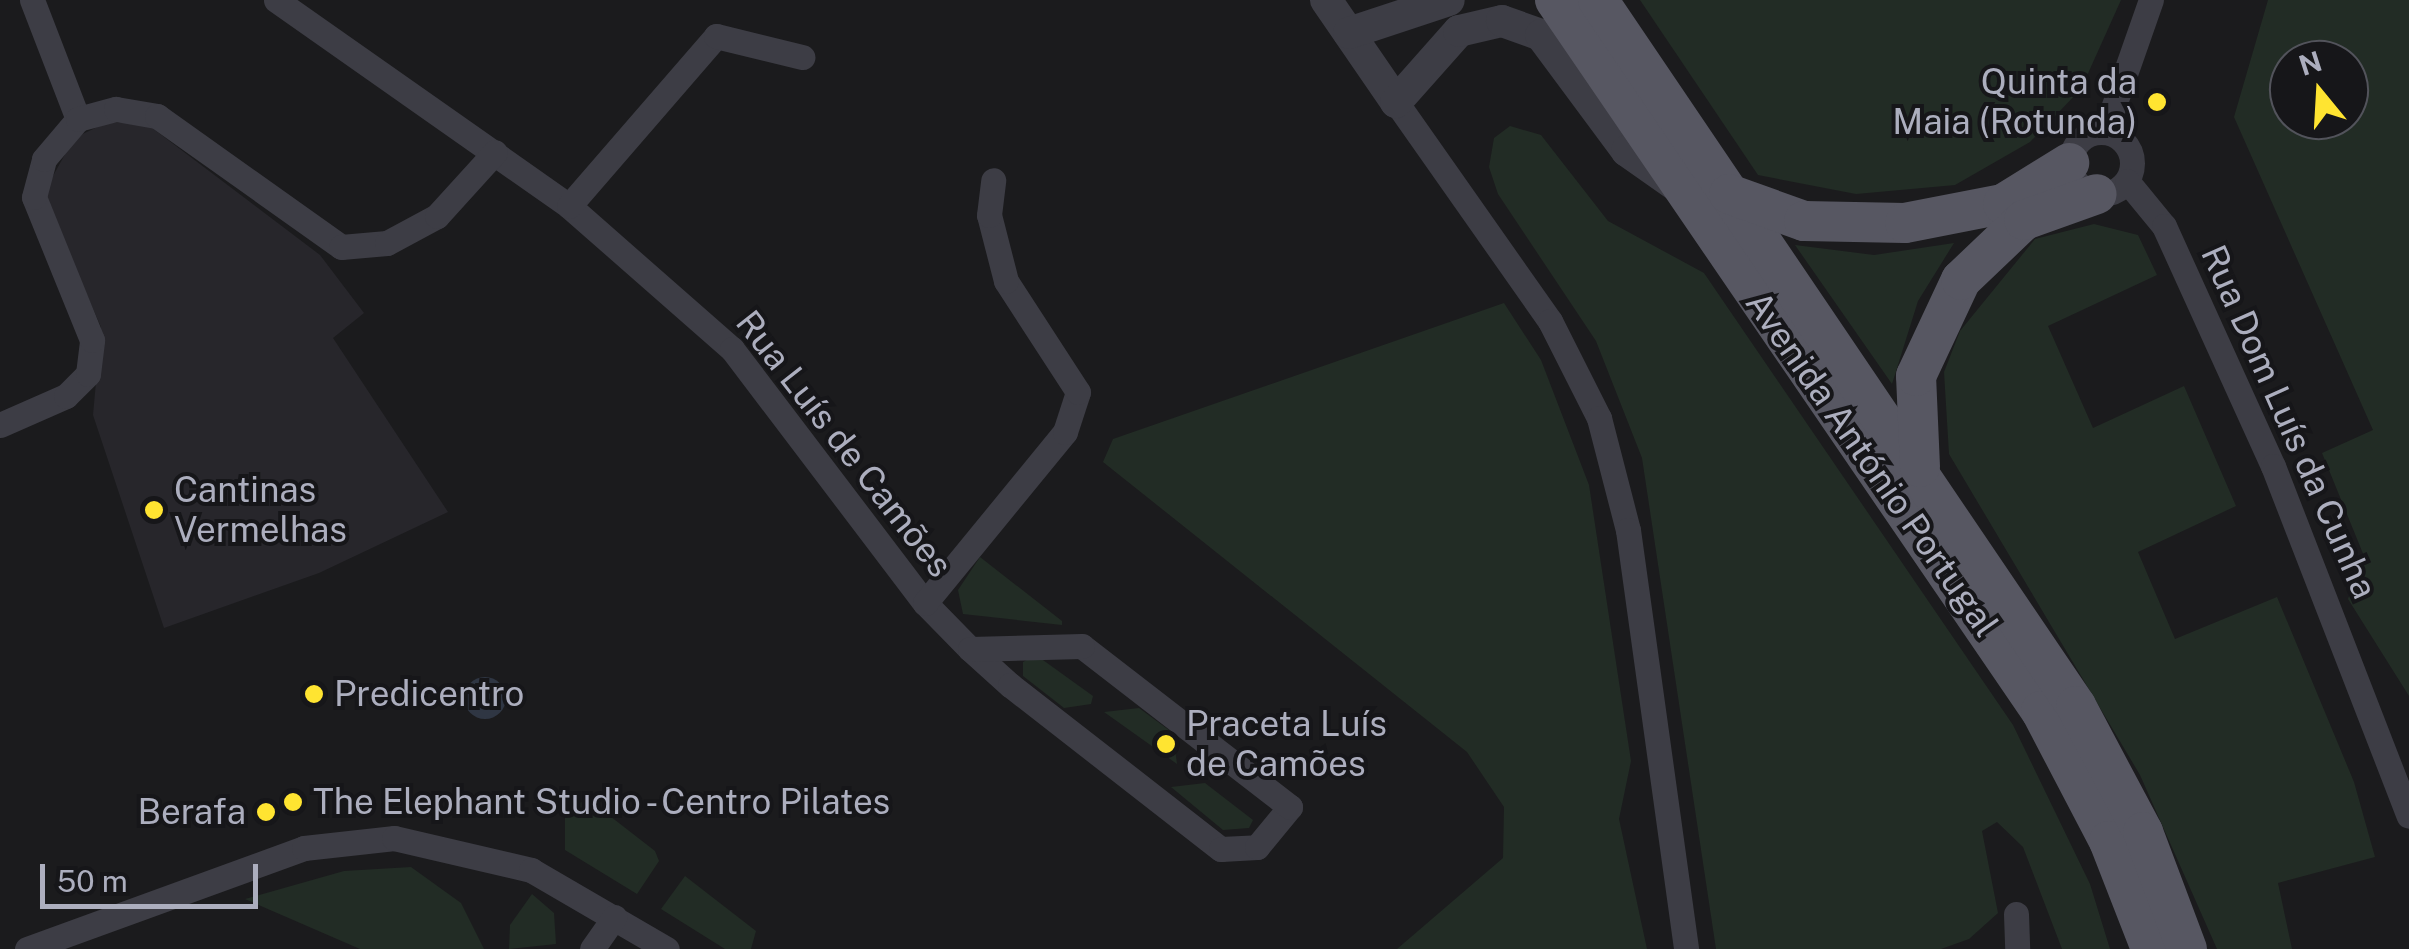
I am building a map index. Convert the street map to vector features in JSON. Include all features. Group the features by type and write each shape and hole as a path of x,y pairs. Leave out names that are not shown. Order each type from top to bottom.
{"main road":[{"name":"Avenida António Portugal","path":"1555,0 2041,711 2109,840 2151,949"},
{"name":"Avenida António Portugal","path":"1598,0 1920,471 2112,769 2188,949"},
{"path":"1729,194 1804,221 1905,223 2002,204 2070,163"},
{"path":"1920,471 1916,376 1961,280 2024,220 2112,188"}],"street":[{"path":"32,0 78,119"},
{"name":"Rua Luís de Camões","path":"276,0 569,206 732,349 925,604 970,649 1220,849 1257,847 1290,808 1082,646 970,649"},
{"path":"1326,0 1550,321 1598,418 1628,530 1686,949"},
{"path":"1349,33 1449,0"},
{"path":"2104,131 2150,0"},
{"path":"1396,102 1459,31 1502,21 1525,27 1556,51 1628,151 1685,192"},
{"path":"569,206 716,36 802,58"},
{"path":"0,425 66,396 88,374 92,340 34,197 44,159 78,119 116,109 157,116 342,247 386,242 437,216 495,152"},
{"path":"2104,131 2128,145 2112,188 2078,184 2070,163 2079,139 2104,131"},
{"path":"925,604 1065,432 1078,392 1006,281 989,214 993,180"},
{"name":"Rua Dom Luís da Cunha","path":"2112,188 2164,226 2399,740 2409,816"},
{"path":"28,949 254,863 350,840 460,846 531,870 668,949"},
{"path":"2016,914 2017,949"},
{"path":"592,949 614,916"}],"shaded area":[{"path":"1640,0 2121,0 2081,89 2030,142 1955,185 1856,194 1758,175"},
{"path":"2268,0 2409,0 2409,696 2348,599 2364,556 2322,453 2373,430 2234,117"},
{"path":"108,122 147,124 320,255 364,313 333,338 448,512 319,573 164,628 93,415 101,327 43,194 74,138"},
{"path":"1510,126 1541,135 1608,221 1704,273 2013,725 2090,884 2110,949 2062,949 2023,847 1997,822 1982,831 1998,913 1969,939 1941,949 1716,949 1642,458 1596,341 1498,194 1489,167 1494,138"},
{"path":"2094,224 2138,235 2157,275 2048,326 2093,428 2184,386 2236,506 2138,552 2175,639 2277,597 2354,782 2375,857 2278,883 2292,949 2217,949 2140,775 1949,454 1944,372 1960,331 2035,239"},
{"path":"1954,243 1918,301 1892,384 1795,245 1874,255"},
{"path":"1504,303 1541,360 1589,485 1631,761 1619,819 1647,949 1397,949 1503,858 1504,807 1467,752 1103,462 1113,439"},
{"path":"980,557 1062,621 1062,625 963,614 958,590"},
{"path":"1036,655 1093,696 1091,704 1064,708 1023,676 1023,662"},
{"path":"1139,708 1173,733 1177,764 1104,712"},
{"path":"1205,783 1253,820 1249,828 1223,830 1171,787"},
{"path":"588,799 655,851 659,861 637,894 565,850 565,810"},
{"path":"411,867 461,903 484,949 360,949 245,899 344,871"},
{"path":"685,876 756,931 751,949 725,949 661,909"},
{"path":"532,894 554,913 556,944 509,949 510,925"}],"water":[{"path":"485,677 500,683 506,698 500,713 485,719 470,713 464,698 470,683"}],"place":[{"name":"Quinta da Maia (Rotunda)","path":"2157,102"},
{"name":"Cantinas Vermelhas","path":"154,510"},
{"name":"Predicentro","path":"314,694"},
{"name":"Praceta Luís de Camões","path":"1166,744"},
{"name":"The Elephant Studio - Centro Pilates","path":"293,802"},
{"name":"Berafa","path":"266,812"}]}
